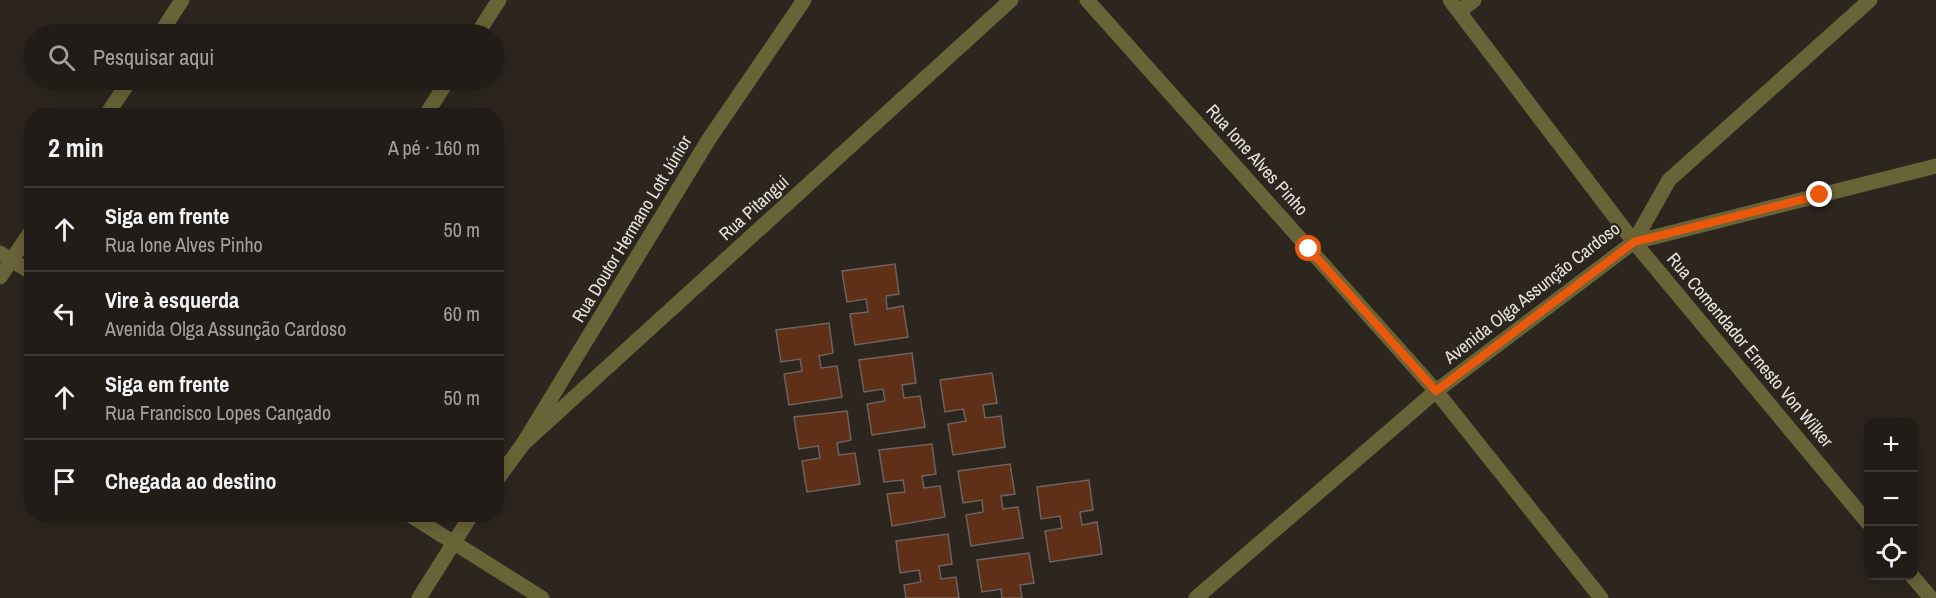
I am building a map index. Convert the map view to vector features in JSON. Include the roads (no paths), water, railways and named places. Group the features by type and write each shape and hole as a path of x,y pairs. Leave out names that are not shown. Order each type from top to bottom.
{"street":[{"path":"166,24 182,0"},
{"path":"483,24 499,0"},
{"name":"Rua Doutor Hermano Lott Júnior","path":"504,470 523,444 709,139 804,0"},
{"name":"Rua Pitangui","path":"523,444 1011,0"},
{"name":"Rua Ione Alves Pinho","path":"1087,0 1436,391 1602,598"},
{"path":"1455,6 1474,0"},
{"name":"Avenida Olga Assunção Cardoso","path":"1196,598 1436,391 1634,242 1669,180 1870,0"},
{"name":"Rua Comendador Ernesto Von Wilker","path":"1455,6 1634,242 1864,517"},
{"path":"111,108 123,90"},
{"path":"430,108 442,90"},
{"path":"1634,242 1936,166"},
{"path":"0,277 6,256 24,238"},
{"path":"6,256 24,268"},
{"path":"421,522 542,598"},
{"path":"419,598 466,522"},
{"path":"1915,580 1931,598"}]}
